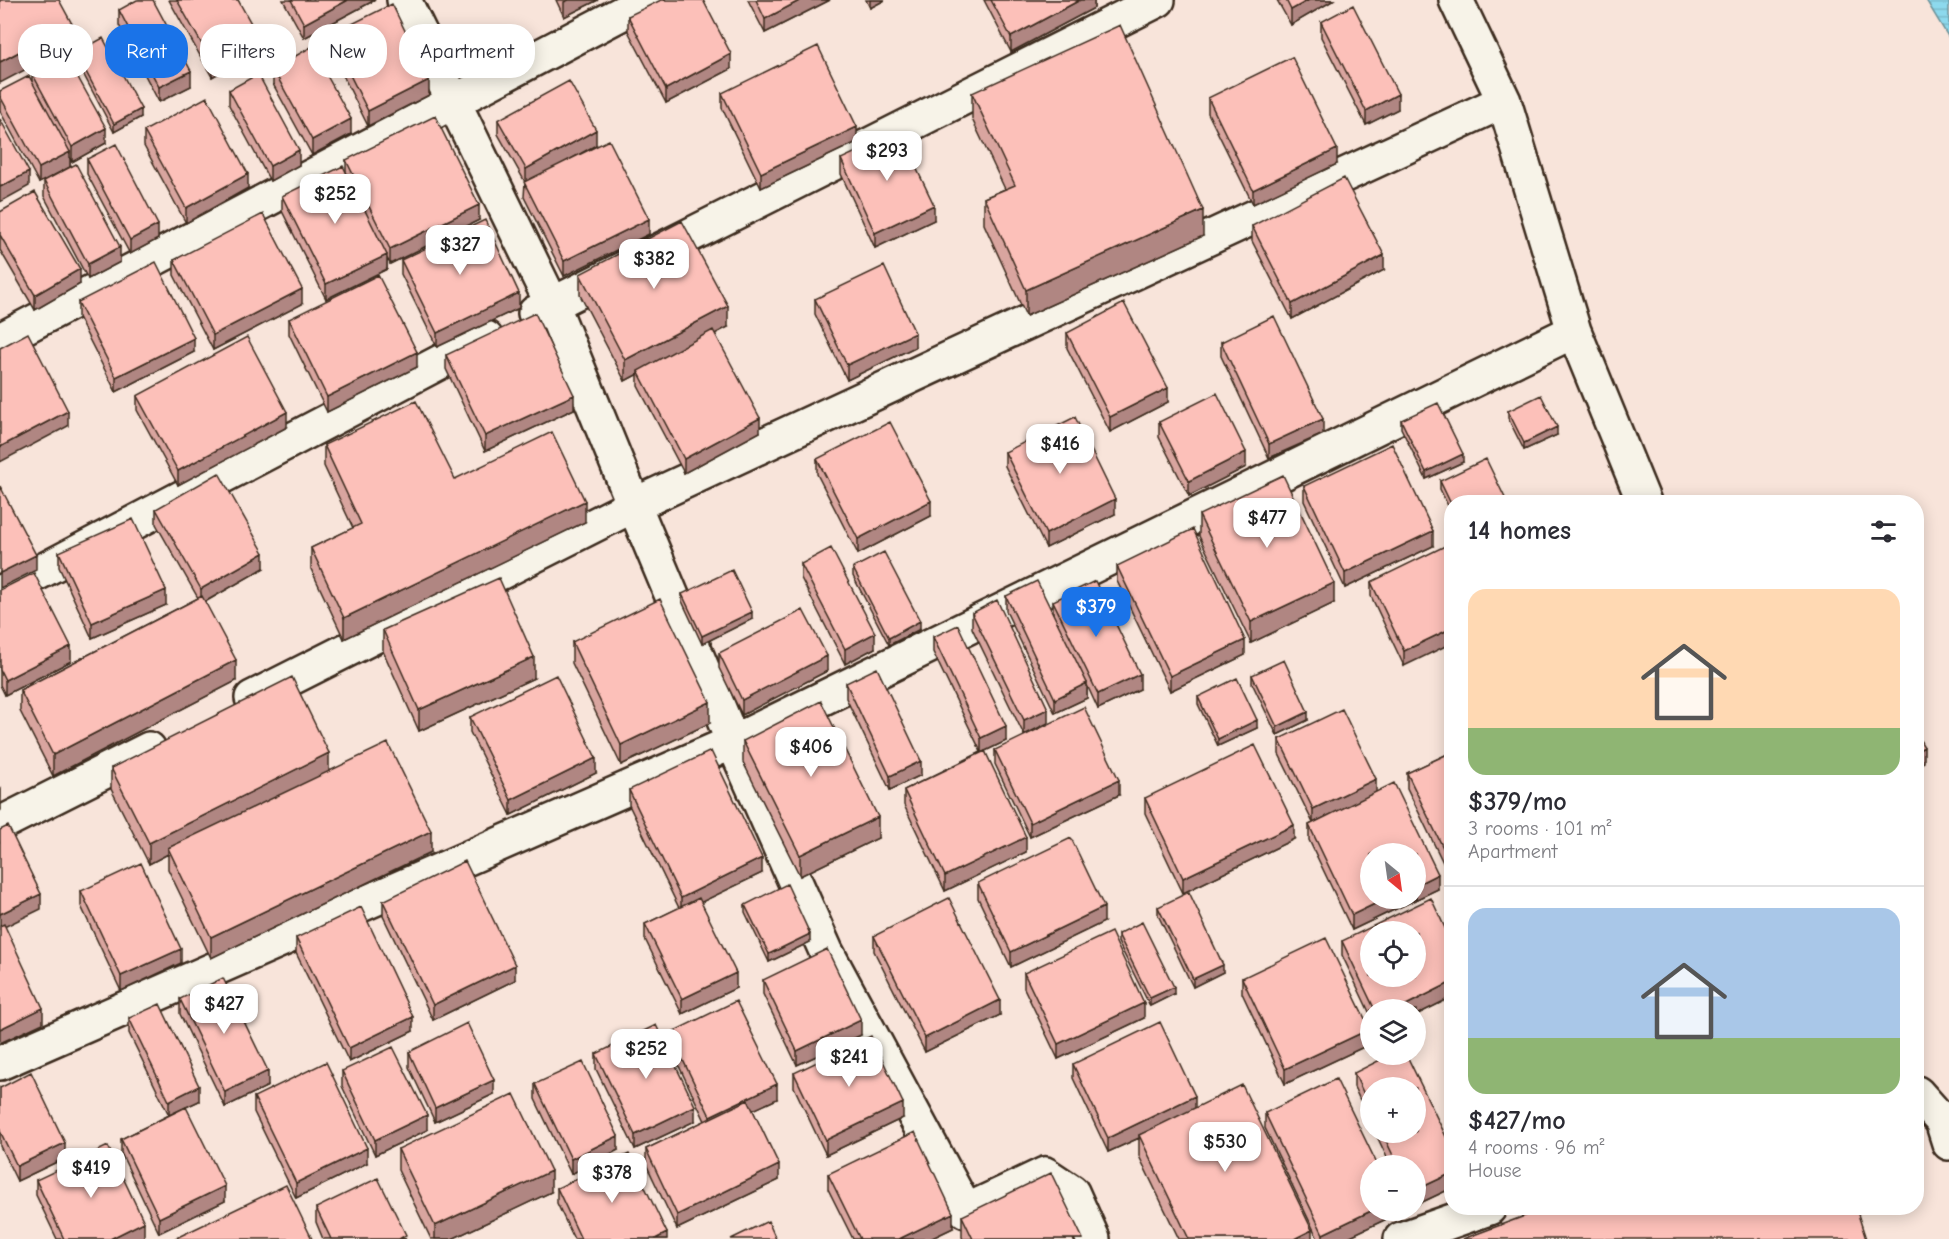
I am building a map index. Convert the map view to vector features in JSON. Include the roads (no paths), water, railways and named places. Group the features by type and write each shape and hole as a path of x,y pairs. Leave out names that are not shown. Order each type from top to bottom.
{"street":[{"path":"404,0 552,304 733,742 826,951 966,1210 1045,1174 1072,1192 1093,1239"},
{"path":"0,340 646,0"},
{"path":"0,592 552,304 1158,0"},
{"path":"1456,0 1504,101 1574,331 1641,495"},
{"path":"222,712 634,505 1504,101"},
{"path":"0,1063 733,742 1574,331"},
{"path":"0,824 180,734"},
{"path":"1924,1100 1942,1121 1949,1143"},
{"path":"1401,1239 1470,1215"}],"water":[{"path":"1926,0 1949,0 1949,38"}]}
